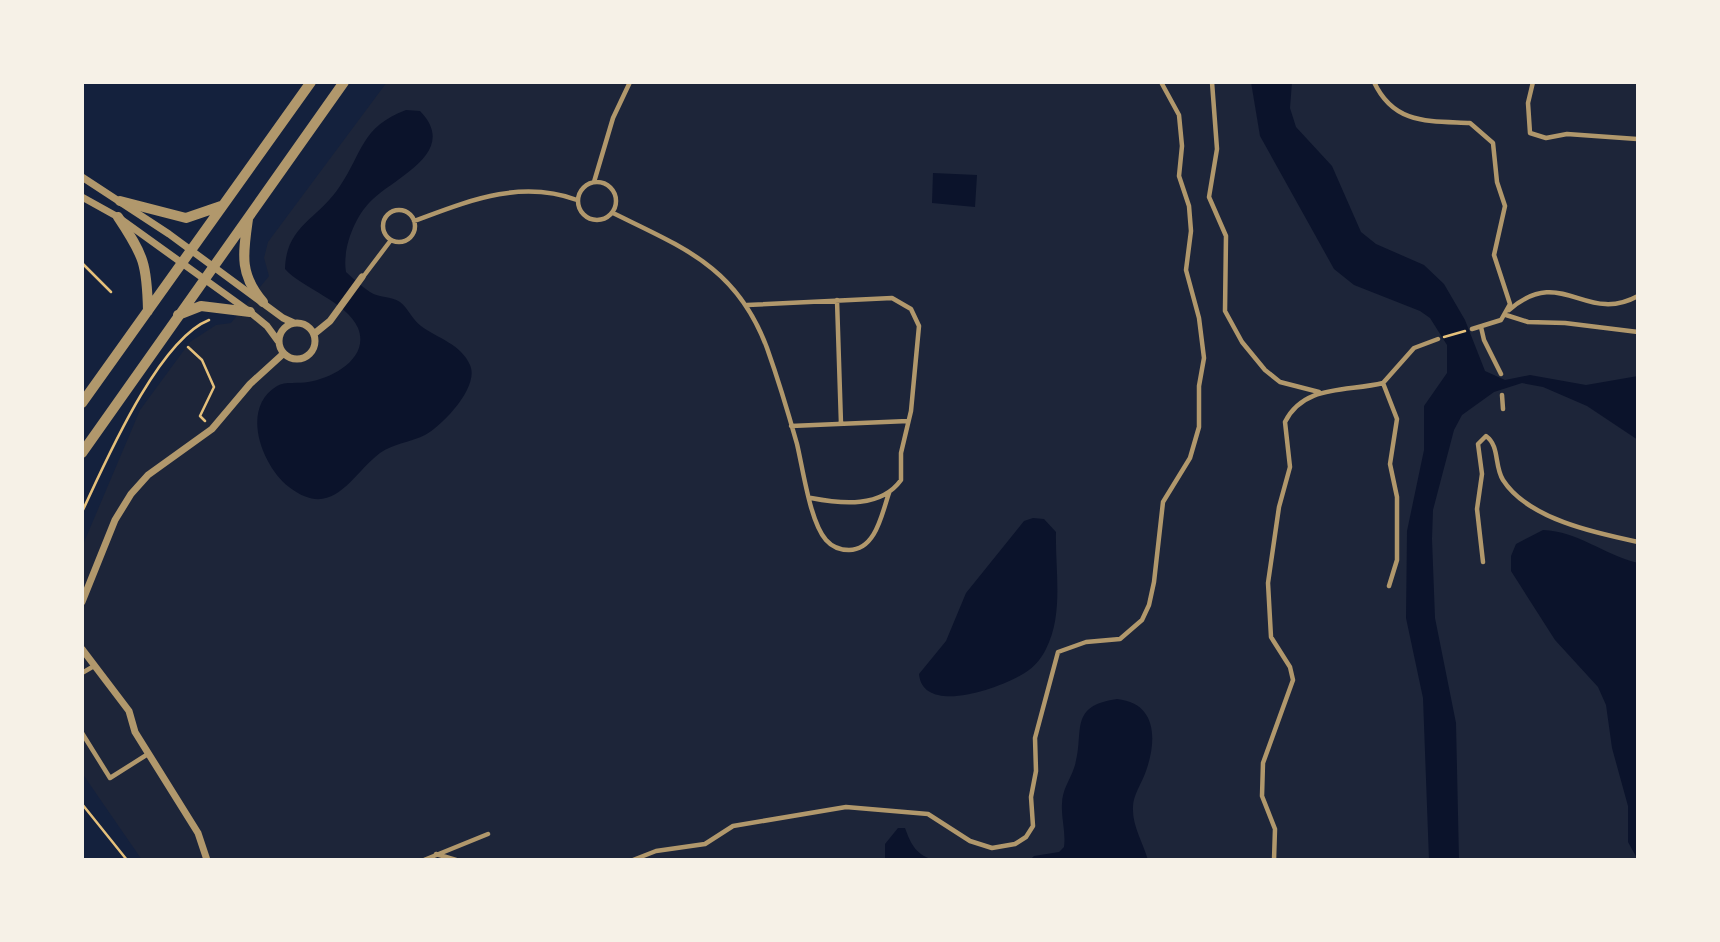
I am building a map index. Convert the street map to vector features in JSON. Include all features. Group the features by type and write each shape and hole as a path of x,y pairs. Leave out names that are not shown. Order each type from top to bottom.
{"street":[{"path":"82,403 311,82"},
{"path":"82,453 344,82"},
{"path":"82,177 294,323 306,325 316,341 310,354 297,359 283,354 278,341 267,326 250,312 118,217 82,197"},
{"path":"120,201 186,218 223,205"},
{"path":"248,216 244,257 246,277 263,302"},
{"path":"118,217 141,251 146,265 148,311"},
{"path":"314,334 330,321 362,277"},
{"path":"177,315 201,306 250,312"},
{"path":"278,341 283,329 294,323"},
{"path":"82,601 115,520 131,494 148,475 212,429 250,384 283,354"},
{"path":"82,649 129,711 135,732 198,833 207,860"}],"lane":[{"path":"594,182 609,129 629,82"},
{"path":"633,860 656,851 705,844 733,826 846,807 928,814 970,841 992,848 1015,844 1026,837 1033,826 1031,797 1036,771 1035,738 1058,652 1086,642 1120,639 1142,620 1149,605 1154,582 1163,502 1190,458 1199,427 1199,386 1204,358 1199,318 1186,270 1191,231 1189,206 1179,176 1182,146 1179,115 1161,82"},
{"path":"1212,82 1217,149 1209,197 1226,236 1225,312 1242,342 1265,370 1280,382 1319,392"},
{"path":"1374,82 1392,109 1427,123 1470,123 1493,144 1497,182 1505,206 1494,255 1508,290 1507,313"},
{"path":"1533,82 1528,121 1530,133 1538,137 1567,135 1637,139"},
{"path":"594,182 607,185 615,194 612,213 602,220 590,220 580,212 577,200 583,188 594,182"},
{"path":"414,221 466,202 522,190 554,191 577,200"},
{"path":"402,211 414,221 411,237 401,242 391,240 384,231 387,216 402,211"},
{"path":"612,213 705,262 733,285 747,305 767,348 791,426 803,479 825,539 836,549 853,551 864,546 876,533 889,493 901,480 901,453 908,421 919,326 911,309 892,298 747,305"},
{"path":"362,277 391,240"},
{"path":"1472,329 1494,324 1530,294 1552,290 1606,306 1638,296"},
{"path":"837,300 841,424"},
{"path":"1507,313 1528,323 1565,323 1638,332"},
{"path":"1481,327 1484,340 1501,374"},
{"path":"1274,860 1275,829 1262,796 1262,772 1267,747 1293,680 1290,667 1271,637 1268,583 1279,507 1290,467 1285,422 1300,402 1319,392 1383,383 1414,348 1437,339"},
{"path":"1383,383 1398,419 1390,464 1397,497 1397,560 1389,586"},
{"path":"1502,396 1503,409"},
{"path":"791,426 908,421"},
{"path":"1483,562 1477,509 1482,474 1478,444 1486,436 1494,446 1502,480 1532,508 1557,519 1638,542"},
{"path":"811,498 835,503 860,501 889,493"},
{"path":"82,673 94,666"},
{"path":"82,733 110,778 149,753"},
{"path":"424,860 488,834"},
{"path":"435,854 456,860"}],"path":[{"path":"82,263 111,292"},
{"path":"82,512 127,416 184,336 212,319"},
{"path":"1437,339 1472,329"},
{"path":"188,347 202,360 214,387 200,416 212,429"},
{"path":"82,804 127,860"}],"shaded area":[{"path":"387,82 1638,82 1638,860 142,860 82,773 82,547 140,410 190,342 216,325 231,323 269,276 264,258 268,242"},
{"path":"1251,82 1292,82 1290,108 1296,127 1332,166 1361,232 1376,244 1424,265 1444,284 1465,320 1485,371 1505,380 1530,375 1586,385 1638,376 1638,440 1587,406 1543,387 1522,383 1494,392 1462,415 1454,430 1433,510 1432,539 1435,618 1456,723 1459,860 1429,860 1423,698 1406,618 1407,531 1424,450 1424,406 1447,373 1447,345 1430,318 1420,311 1354,285 1334,269 1260,136"},
{"path":"406,110 420,111 430,125 433,138 429,150 409,172 373,199 361,214 348,243 346,272 370,292 400,302 421,326 461,352 470,365 470,384 458,405 425,435 380,453 340,491 329,497 318,499 304,496 279,478 271,466 259,438 259,409 266,396 277,386 318,380 347,365 359,349 360,339 358,328 344,310 285,269 287,254 297,232 340,186 371,133 380,124"},
{"path":"933,173 977,175 975,207 932,203"},
{"path":"1044,519 1056,532 1057,607 1052,635 1044,652 1029,670 1004,684 968,694 935,694 924,687 919,674 946,641 966,593 1024,521"},
{"path":"1543,530 1568,534 1638,563 1638,860 1628,842 1628,806 1612,748 1606,705 1598,687 1555,640 1511,571 1511,556 1516,544"},
{"path":"1117,699 1140,708 1151,725 1150,759 1133,807 1136,827 1148,860 1030,860 1034,856 1059,852 1064,847 1062,799 1077,756 1081,723 1090,708"},
{"path":"898,828 905,828 912,845 919,853 935,860 885,860 885,844"}]}
